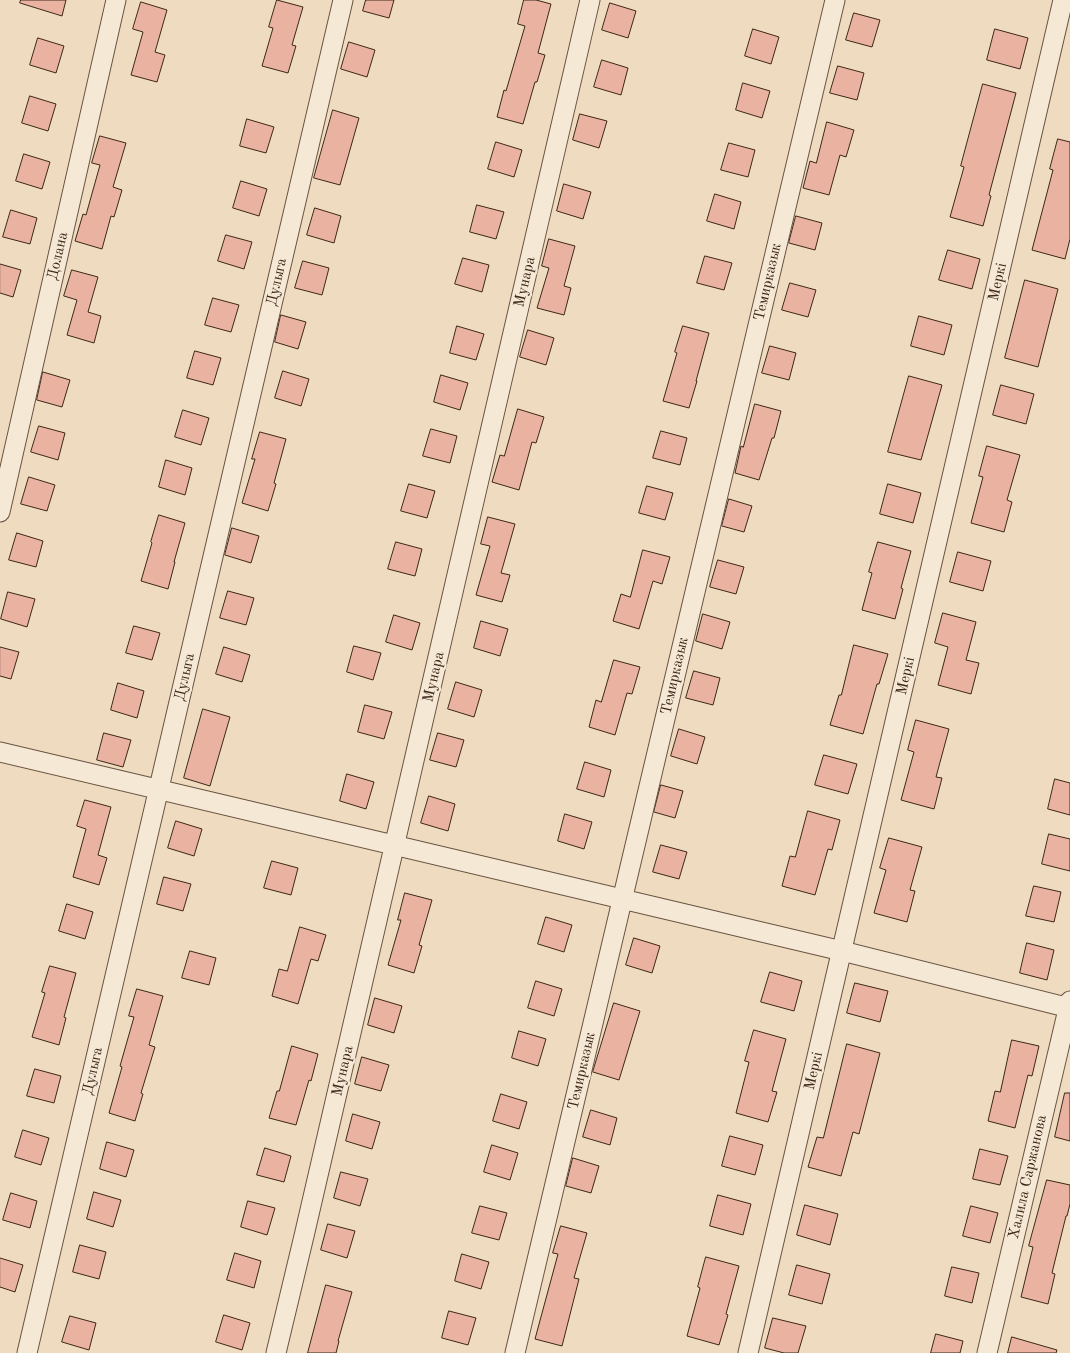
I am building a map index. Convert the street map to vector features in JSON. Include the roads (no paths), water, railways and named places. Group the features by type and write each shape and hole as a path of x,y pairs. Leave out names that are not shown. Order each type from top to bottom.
{"street":[{"name":"Долана","path":"0,512 116,0"},
{"name":"Дулыга","path":"27,1353 343,0"},
{"name":"Мунара","path":"276,1353 590,0"},
{"name":"Темирказык","path":"516,1353 835,0"},
{"name":"Меркі","path":"748,1353 1063,0"},
{"path":"0,752 1069,1006"},
{"name":"Халила Саржанова","path":"987,1353 1069,1006"}]}
